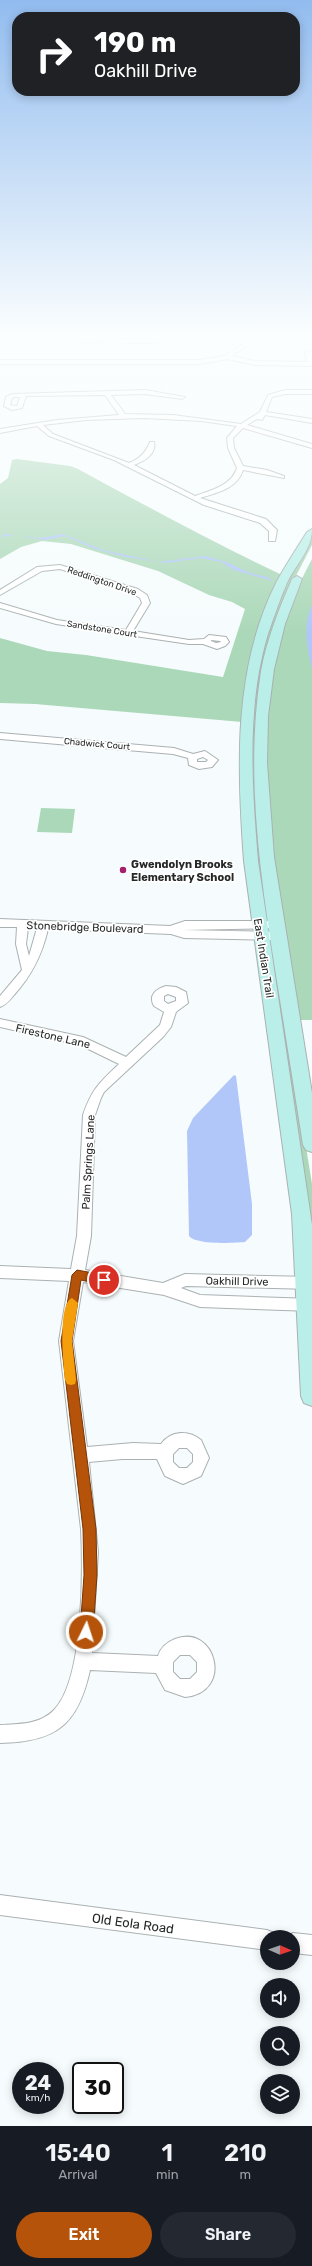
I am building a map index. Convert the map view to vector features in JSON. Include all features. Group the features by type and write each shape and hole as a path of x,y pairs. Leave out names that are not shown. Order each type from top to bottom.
{"main road":[{"name":"East Indian Trail","path":"312,532 288,572 269,614 257,655 250,695 245,784 250,856 298,1190 309,1283 312,1396"},
{"name":"East Indian Trail","path":"312,551 294,585 277,629 268,667 262,708 260,756 262,816 277,931 312,1145"}],"street":[{"path":"52,435 129,465 211,506 263,521 272,530 272,538"},
{"path":"194,498 230,483 237,476 240,468 231,448 230,438 233,435"},
{"path":"231,442 241,435"},
{"path":"263,435 312,452"},
{"path":"269,435 312,446"},
{"path":"129,465 145,457 152,448 152,443 158,440 152,438 144,440"},
{"path":"240,468 267,472 282,477"},
{"name":"Reddington Drive","path":"0,593 40,569 60,567 74,570 135,591 144,597 146,603 128,633"},
{"name":"Sandstone Court","path":"0,605 48,620 188,642 206,642"},
{"name":"Chadwick Court","path":"0,736 174,751 193,757"},
{"name":"Stonebridge Boulevard","path":"0,923 43,926 171,930 184,934 277,931"},
{"path":"23,925 21,944 28,970"},
{"path":"0,1002 28,970 37,953 43,926"},
{"name":"Palm Springs Lane","path":"0,1734 18,1735 36,1731 50,1724 62,1714 73,1700 79,1686 84,1661 91,1556 66,1341 84,1236 91,1107 100,1089 165,1027 171,1008"},
{"name":"Firestone Lane","path":"0,1023 83,1041 127,1063"},
{"name":"Oakhill Drive","path":"0,1272 77,1275 164,1289 200,1301 310,1305"},
{"name":"Oakhill Drive","path":"164,1289 185,1280 309,1283"},
{"path":"80,1456 123,1450 144,1449 165,1452"},
{"path":"84,1661 165,1665"},
{"name":"Old Eola Road","path":"0,1905 260,1939"},
{"path":"300,1944 312,1945"}],"green space":[{"path":"17,459 70,466 78,469 180,524 282,575 242,722 35,704 0,703 0,638 47,651 86,655 223,677 245,609 232,602 209,595 158,571 71,544 42,541 21,547 0,559 0,484 8,478 12,460"},
{"path":"312,538 312,545 285,597 266,657 266,917 258,882 254,847 252,811 253,702 260,659 273,617 290,576"},
{"path":"312,559 312,1020 298,1020 272,856 266,774 266,732 269,691 274,657 290,607"},
{"path":"41,808 75,809 72,833 37,832"},
{"path":"274,976 287,1030 312,1184 312,1266"}],"water":[{"path":"5,534 14,535 0,537"},
{"path":"63,534 103,550 159,562 205,556 226,562 250,573 268,577 273,581 234,570 221,562 201,558 165,563 126,557 95,549 65,536 44,540 17,535 40,538"},
{"path":"312,605 312,670 307,638 307,621"},
{"path":"234,1075 236,1076 252,1204 252,1235 245,1242 215,1243 199,1241 189,1236 187,1131 193,1118"}],"slow traffic":[{"path":"71,1380 66,1341 72,1303"}],"place":[{"name":"Gwendolyn Brooks Elementary School","path":"123,870"}],"route":[{"path":"86,1632 91,1556 66,1341 77,1275 104,1280"}]}
